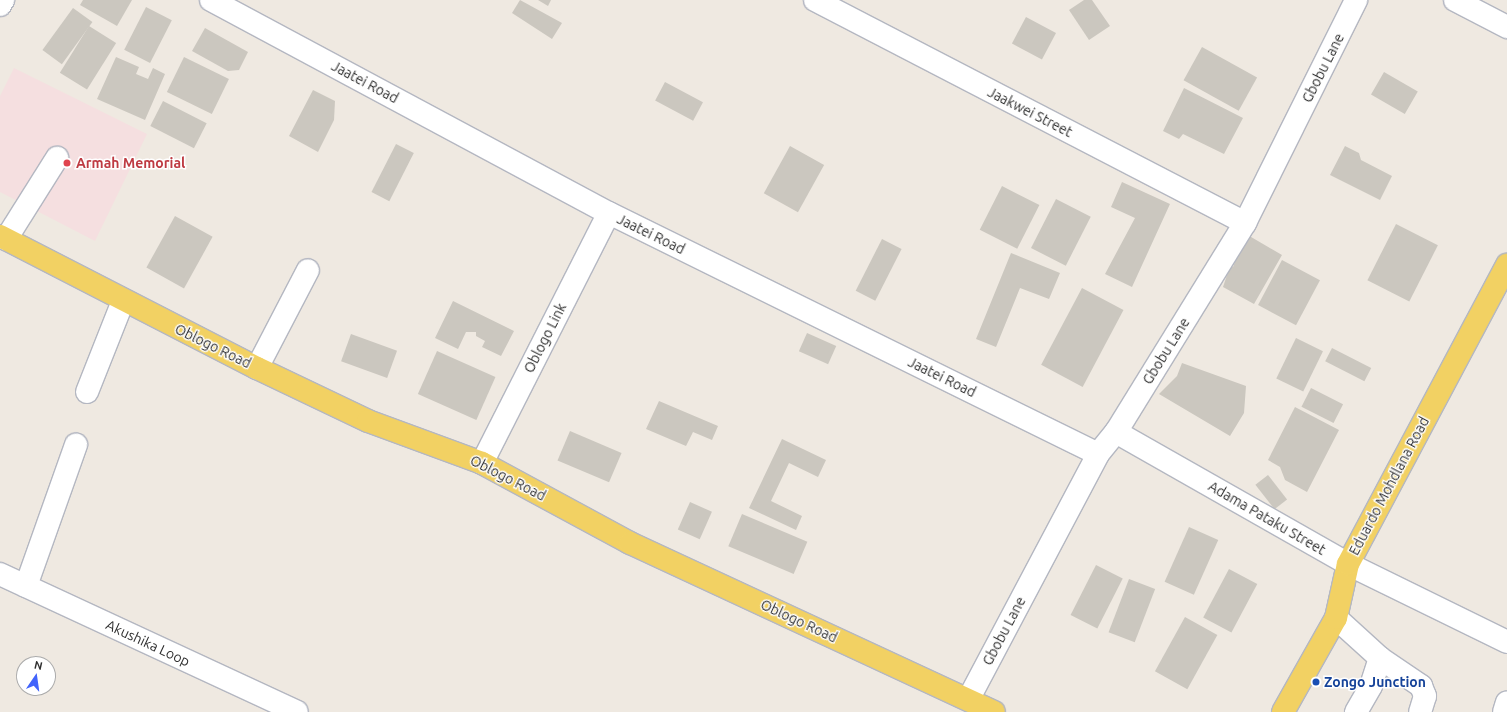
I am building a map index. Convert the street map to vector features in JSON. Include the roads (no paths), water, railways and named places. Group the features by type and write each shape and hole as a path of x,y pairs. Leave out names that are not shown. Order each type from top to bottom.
{"main road":[{"name":"Oblogo Road","path":"3,238 123,301 257,368 368,421 482,463 630,543 968,698 994,712"},
{"name":"Eduardo Mohdlana Road","path":"1283,712 1336,618 1348,564 1507,264"}],"street":[{"path":"0,5 3,0"},
{"name":"Jaatei Road","path":"211,0 608,213 1098,454"},
{"name":"Jaakwei Street","path":"815,0 1245,223"},
{"name":"Gbobu Lane","path":"968,698 1098,454 1116,432 1245,223 1356,0"},
{"path":"1455,0 1507,27"},
{"path":"3,238 56,158"},
{"name":"Oblogo Link","path":"482,463 608,213"},
{"path":"257,368 308,270"},
{"path":"86,392 123,301"},
{"name":"Adama Pataku Street","path":"1116,432 1348,564 1507,642"},
{"path":"26,586 76,445"},
{"name":"Akushika Loop","path":"0,574 297,712"},
{"path":"1336,618 1380,658 1421,686 1425,696 1420,712"},
{"path":"1356,712 1371,686 1380,658"},
{"path":"1504,712 1507,702"}],"place":[{"name":"Armah Memorial","path":"67,163"},
{"name":"Zongo Junction","path":"1316,682"}]}
